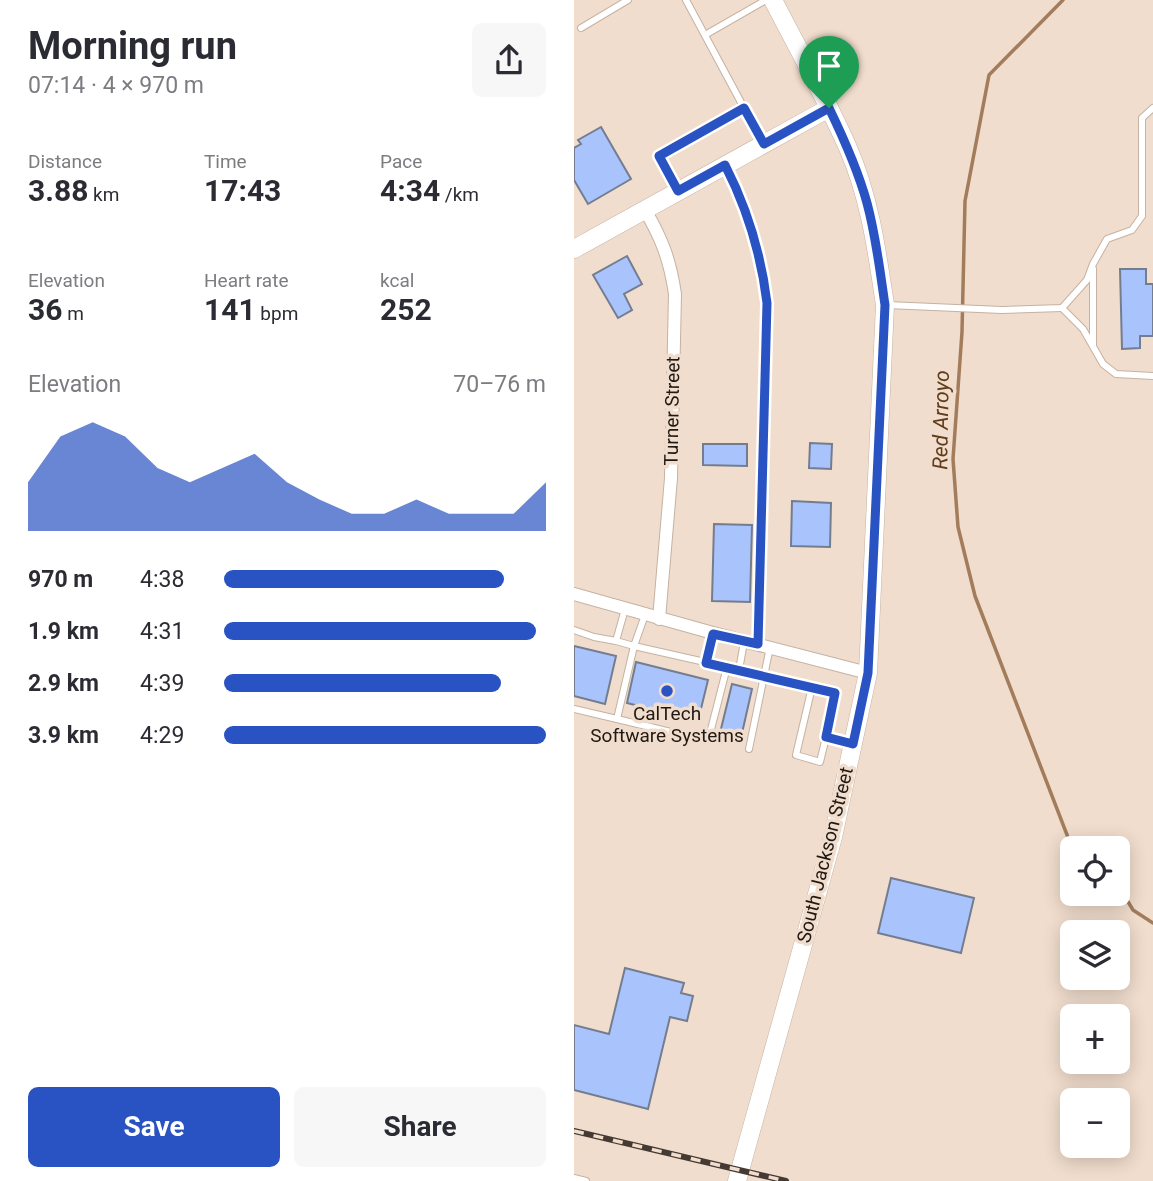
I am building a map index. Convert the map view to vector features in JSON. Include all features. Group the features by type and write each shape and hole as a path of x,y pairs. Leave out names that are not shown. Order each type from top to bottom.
{"main road":[{"name":"South Jackson Street","path":"737,1181 833,837 868,673 885,305 867,203 849,150 773,0"},
{"path":"574,249 829,108"}],"street":[{"name":"Turner Street","path":"645,209 663,243 675,295 671,478 659,619"},
{"path":"574,594 713,634 868,673"}],"lane":[{"path":"581,28 628,0"},
{"path":"686,0 764,144"},
{"path":"705,35 766,0"},
{"path":"678,191 659,156 744,108"},
{"path":"885,305 1002,310 1062,308 1087,280 1107,239 1132,230 1142,216 1142,118 1153,108"},
{"path":"725,165 742,198 753,229 763,265 767,303 765,676 749,749"},
{"path":"1093,264 1093,347"},
{"path":"1062,308 1083,329 1103,364 1116,374 1153,376"},
{"path":"616,641 625,609"},
{"path":"617,719 634,646 645,615"},
{"path":"574,630 594,637 616,641 634,646 765,676 812,687 835,693 820,762 796,755 812,687"},
{"path":"706,663 713,634"},
{"path":"739,670 744,641"},
{"path":"574,709 708,741 726,667"},
{"path":"826,737 853,744"},
{"path":"574,1178 586,1181"}],"building":[{"path":"601,127 631,179 588,204 574,180 574,148 581,144 578,140"},
{"path":"627,256 642,284 624,294 632,310 618,318 593,275"},
{"path":"1120,269 1146,269 1146,284 1153,284 1153,336 1140,336 1140,348 1122,349"},
{"path":"810,443 832,444 831,469 809,468"},
{"path":"703,444 747,444 747,466 703,465"},
{"path":"792,501 831,503 830,547 791,546"},
{"path":"714,524 752,525 750,602 712,601"},
{"path":"574,646 616,656 605,704 574,696"},
{"name":"CalTech Software Systems","path":"636,662 708,680 698,721 627,703"},
{"path":"732,684 752,689 740,742 719,737"},
{"path":"891,878 974,898 961,953 878,933"},
{"path":"625,968 684,983 681,993 693,996 687,1021 670,1017 648,1109 574,1090 574,1025 609,1034"}],"waterway":[{"name":"Red Arroyo","path":"1063,0 989,75 965,201 962,332 953,459 958,527 975,596 1067,836"},
{"name":"Red Arroyo","path":"1130,905 1153,923"}],"railway":[{"path":"574,1131 786,1181"}],"place":[{"name":"CalTech Software Systems","path":"667,691"}],"route":[{"path":"744,108 764,144 829,108 849,150 867,203 885,305 868,673 853,744 826,737 835,693 706,663 713,634 758,644 767,303 763,265 753,229 742,198 725,165 678,191 659,156 744,108"}]}
